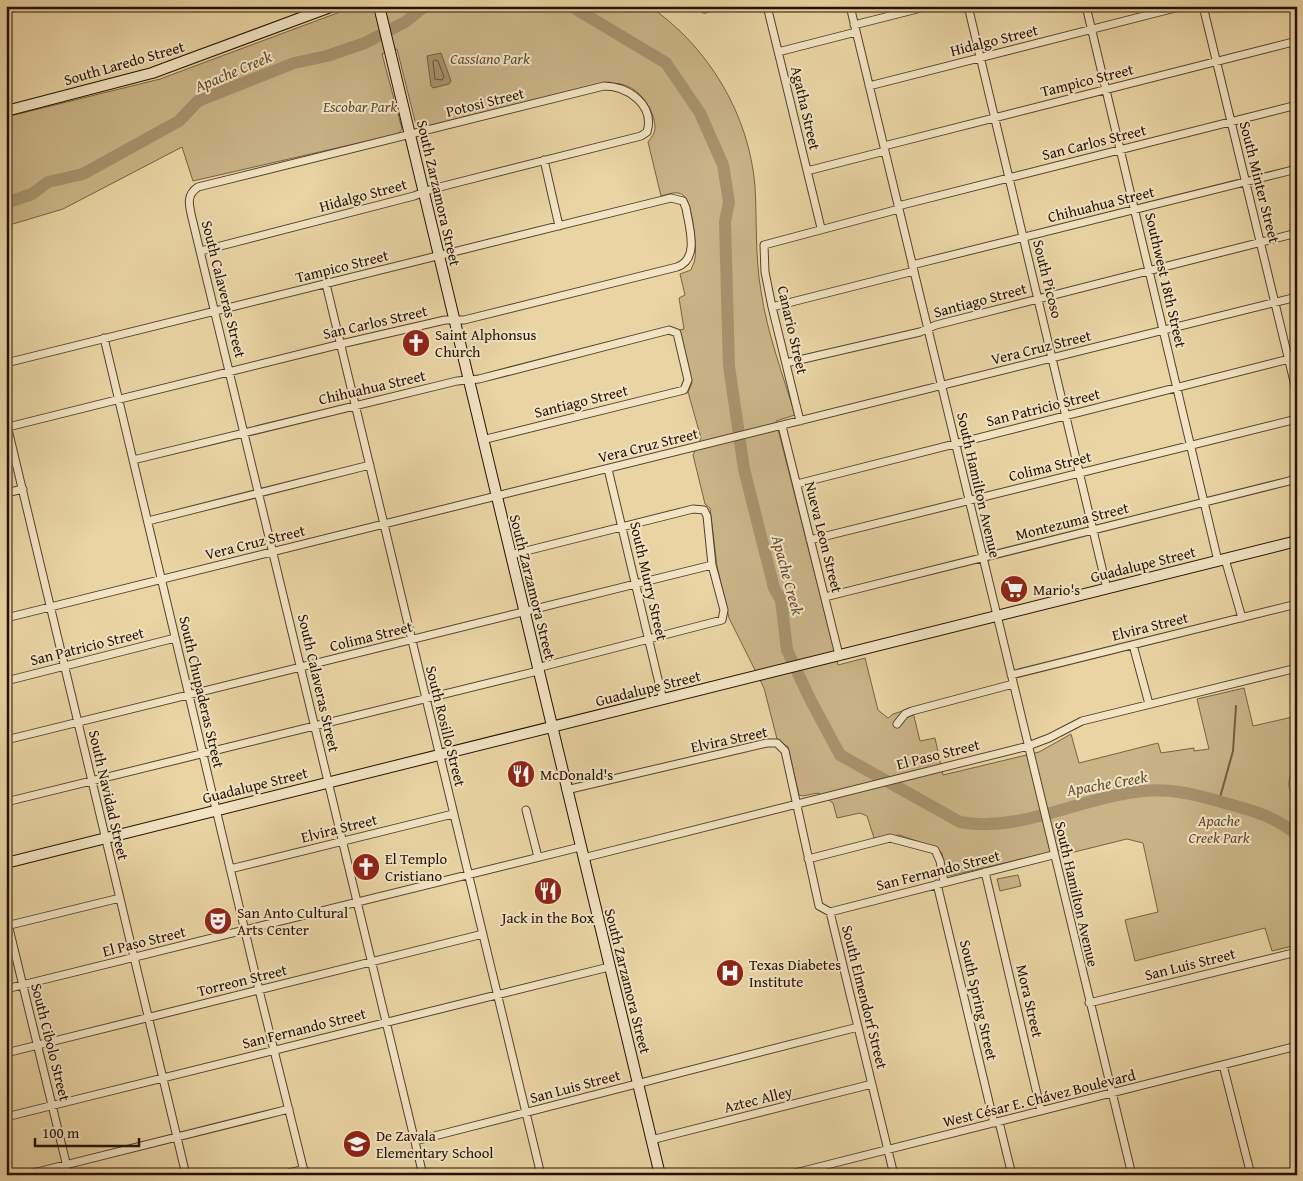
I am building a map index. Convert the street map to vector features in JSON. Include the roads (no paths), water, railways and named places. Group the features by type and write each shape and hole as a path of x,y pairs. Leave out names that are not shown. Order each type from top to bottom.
{"main road":[{"name":"South Laredo Street","path":"6,111 152,73 333,6"},
{"name":"South Zarzamora Street","path":"379,6 660,1175"},
{"name":"Guadalupe Street","path":"6,863 1297,541"}],"street":[{"path":"700,6 704,9 717,6"},
{"name":"Agatha Street","path":"767,6 820,228"},
{"name":"South Hamilton Avenue","path":"850,6 970,501 1053,856 1132,1175"},
{"path":"778,52 929,6"},
{"name":"South Picoso","path":"968,6 1107,588"},
{"name":"Southwest 18th Street","path":"1086,6 1204,502 1242,618"},
{"name":"Hidalgo Street","path":"869,86 1183,6"},
{"name":"South Minter Street","path":"1204,6 1297,394"},
{"name":"Tampico Street","path":"807,171 994,118 1297,41"},
{"name":"Potosi Street","path":"189,198 192,191 198,187 612,86 626,89 640,102 648,118 647,132"},
{"name":"San Carlos Street","path":"764,245 898,207 1297,105"},
{"name":"Hidalgo Street","path":"201,251 641,136 647,132"},
{"path":"544,160 559,226"},
{"name":"Chihuahua Street","path":"772,307 1024,238 1297,170"},
{"name":"South Calaveras Street","path":"189,198 423,1175"},
{"name":"Tampico Street","path":"6,364 671,198 683,201"},
{"name":"San Carlos Street","path":"7,424 119,399 445,320 483,315 686,263 691,248 683,201"},
{"name":"Santiago Street","path":"786,364 1297,233"},
{"name":"Canario Street","path":"764,245 765,272 772,307 800,421"},
{"name":"South Rosillo Street","path":"326,284 541,1175"},
{"name":"Vera Cruz Street","path":"6,618 1297,297"},
{"name":"Chihuahua Street","path":"133,460 669,330 675,331"},
{"name":"Santiago Street","path":"482,440 684,390 688,380 675,331"},
{"name":"South Chupaderas Street","path":"104,338 304,1172"},
{"name":"San Patricio Street","path":"796,484 1297,357"},
{"name":"Colima Street","path":"810,540 1297,419"},
{"name":"South Navidad Street","path":"7,424 186,1175"},
{"name":"Nueva Leon Street","path":"782,426 839,655"},
{"path":"148,520 370,465"},
{"name":"South Murry Street","path":"608,469 663,700"},
{"name":"Montezuma Street","path":"825,597 1297,479"},
{"path":"6,493 23,489"},
{"path":"6,802 538,670 719,622 724,615 712,565 707,516 703,510 694,509 510,555"},
{"name":"Colima Street","path":"6,740 712,565"},
{"name":"Elvira Street","path":"1011,675 1297,604"},
{"name":"San Patricio Street","path":"6,681 175,638"},
{"path":"1133,645 1148,704"},
{"name":"El Paso Street","path":"583,858 1028,746 1049,738 1082,721 1297,668"},
{"path":"897,724 905,714 912,711 1013,684"},
{"name":"Elvira Street","path":"566,790 767,743 781,745"},
{"name":"South Elmendorf Street","path":"781,745 785,751 819,906 830,912 894,1175"},
{"path":"526,810 538,857"},
{"name":"Elvira Street","path":"230,869 454,814"},
{"name":"South Spring Street","path":"808,859 890,838 900,839 935,850 940,861 941,883 996,1122 1012,1175"},
{"name":"El Paso Street","path":"6,990 580,847"},
{"name":"San Fernando Street","path":"830,912 1053,856"},
{"name":"Mora Street","path":"985,872 1041,1111"},
{"path":"7,925 120,898"},
{"name":"South Cibolo Street","path":"6,916 69,1175"},
{"name":"Torreon Street","path":"6,1053 484,934"},
{"name":"San Luis Street","path":"1089,1003 1297,952"},
{"name":"San Fernando Street","path":"6,1116 609,967"},
{"name":"San Luis Street","path":"414,1141 858,1027"},
{"name":"West César E. Chávez Boulevard","path":"787,1175 1297,1046"},
{"path":"1223,1065 1251,1175"},
{"name":"Aztec Alley","path":"651,1140 872,1084"},
{"path":"25,1175 289,1111"},
{"path":"281,1175 304,1172"}],"water":[{"path":"441,53 451,81 449,84 433,88 431,86 427,56"}],"waterway":[{"name":"Apache Creek","path":"6,203 32,194 48,182 83,174 179,121 198,101 294,63 327,56 365,43 405,22 425,6"},
{"name":"Apache Creek","path":"571,6 666,63 700,113 723,165 729,202 725,222 729,366 744,469 774,588 781,600 787,650 810,699 840,755 960,822 1004,823 1048,814 1113,796 1159,790 1192,794 1254,811 1281,823 1297,835"},
{"path":"1219,801 1233,751 1236,706"}],"place":[{"name":"Saint Alphonsus Church","path":"416,343"},
{"name":"Mario's","path":"1014,589"},
{"name":"McDonald's","path":"521,774"},
{"name":"El Templo Cristiano","path":"366,867"},
{"name":"Jack in the Box","path":"548,891"},
{"name":"San Anto Cultural Arts Center","path":"218,921"},
{"name":"Texas Diabetes Institute","path":"730,973"},
{"name":"De Zavala Elementary School","path":"357,1144"}],"park label":[{"name":"Cassiano Park","path":"490,58"},
{"name":"Escobar Park","path":"360,106"},
{"name":"Apache Creek Park","path":"1219,828"}]}
